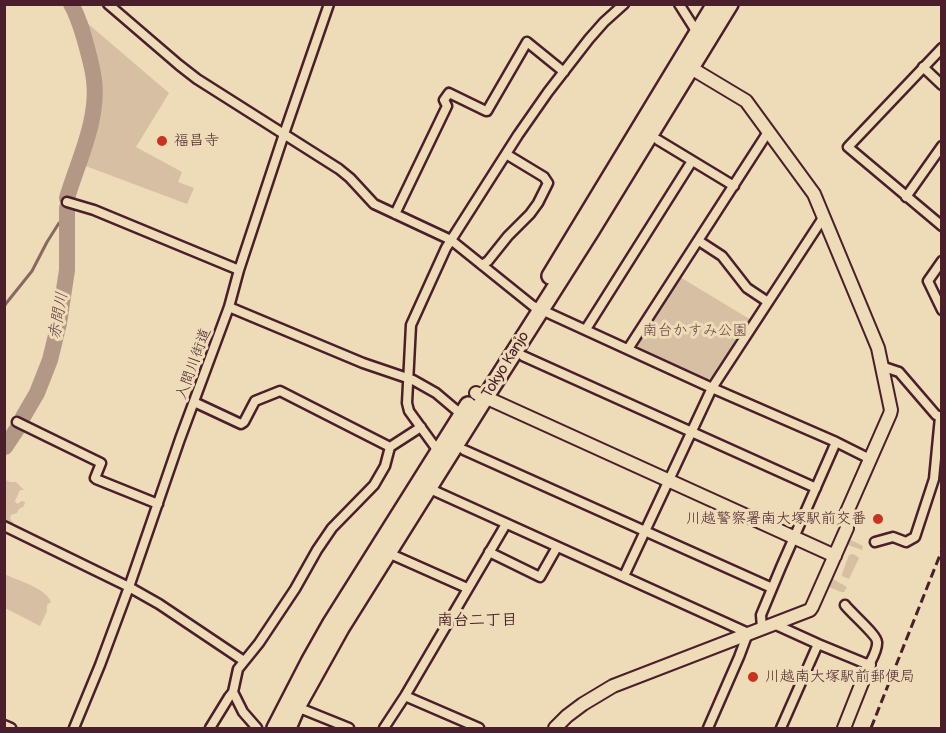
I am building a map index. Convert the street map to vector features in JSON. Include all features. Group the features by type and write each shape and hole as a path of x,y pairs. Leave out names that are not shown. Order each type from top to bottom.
{"highway":[{"name":"Tokyo Kanjo","path":"288,729 297,707 341,628 428,488 481,395 537,307 716,4"},
{"name":"Tokyo Kanjo","path":"537,307 591,231 730,4"},
{"name":"Tokyo Kanjo","path":"276,729 331,623 438,451 462,415 481,395"}],"street":[{"path":"108,4 179,65 339,169 374,204 451,240 537,307 870,459"},
{"name":"入間川街道","path":"74,729 129,588 229,307 239,270 329,4"},
{"path":"438,451 408,411 411,325 446,248 506,154 548,92 597,31 624,4"},
{"path":"679,4 698,34"},
{"path":"394,214 447,106 444,100 449,93 487,111 526,42 564,72"},
{"path":"942,48 848,147 942,226"},
{"path":"555,729 583,704 613,686 808,612 847,528 846,514 891,410 876,342 814,194 746,101 692,68"},
{"path":"923,68 942,85"},
{"path":"628,350 768,132"},
{"path":"658,140 734,186"},
{"path":"906,197 942,146"},
{"path":"482,265 530,214 548,183 544,177 506,154"},
{"path":"586,329 692,160"},
{"path":"67,202 103,214 239,270"},
{"path":"624,576 712,388 823,218"},
{"path":"699,241 722,256 747,288 768,302"},
{"path":"942,261 928,281 942,310"},
{"path":"229,307 363,363 408,378 436,393 462,415"},
{"path":"523,356 816,488"},
{"path":"875,542 893,537 908,541 915,537 934,479 941,417 936,415 899,372 882,366"},
{"path":"194,402 241,424 255,401 279,392 390,447"},
{"path":"481,395 835,556"},
{"path":"17,422 101,463 96,479 158,504"},
{"path":"210,729 233,692 238,669 259,643 295,589 332,528 374,485 385,466 390,447 420,427"},
{"path":"836,442 761,615 768,626 869,665"},
{"path":"464,450 772,588"},
{"path":"428,488 748,633"},
{"path":"384,729 506,524"},
{"path":"4,526 159,604 244,661"},
{"path":"489,552 540,577 557,547"},
{"path":"395,556 467,588"},
{"path":"844,729 877,645 876,637 845,605"},
{"path":"708,729 748,633"},
{"path":"782,729 818,644"},
{"path":"233,692 243,712 257,729"},
{"path":"405,696 478,729"},
{"path":"297,707 349,729"},
{"path":"4,725 11,729"}],"green space":[{"path":"86,22 169,93 136,147 182,172 178,182 194,188 187,204 83,165 94,131 97,94 97,76 84,24"},
{"name":"南台かすみ公園","path":"680,277 751,320 714,377 708,379 638,347 637,344"},
{"path":"4,479 16,482 24,490 20,490 15,501 17,504 25,502 17,513 11,515 10,519 14,523 5,525"},
{"path":"850,540 863,546 862,550 848,545 833,579 847,587 844,592 841,592 829,587 828,584"},
{"path":"853,554 859,558 849,579 842,574 849,555"},
{"path":"4,574 37,588 48,597 51,602 47,605 47,611 40,626 5,608"}],"waterway":[{"name":"赤間川","path":"67,198 91,125 95,95 94,76 89,56 71,4"},
{"name":"赤間川","path":"23,417 37,393 50,360 59,323 67,270 67,208"},
{"path":"4,306 32,271 59,223"},
{"name":"赤間川","path":"5,447 19,426"}],"railway":[{"path":"871,728 942,550"}],"place":[{"name":"福昌寺","path":"162,141"},
{"name":"川越警察署南大塚駅前交番","path":"878,519"},
{"name":"川越南大塚駅前郵便局","path":"753,677"}],"district":[{"name":"南台二丁目","path":"477,621"}]}
